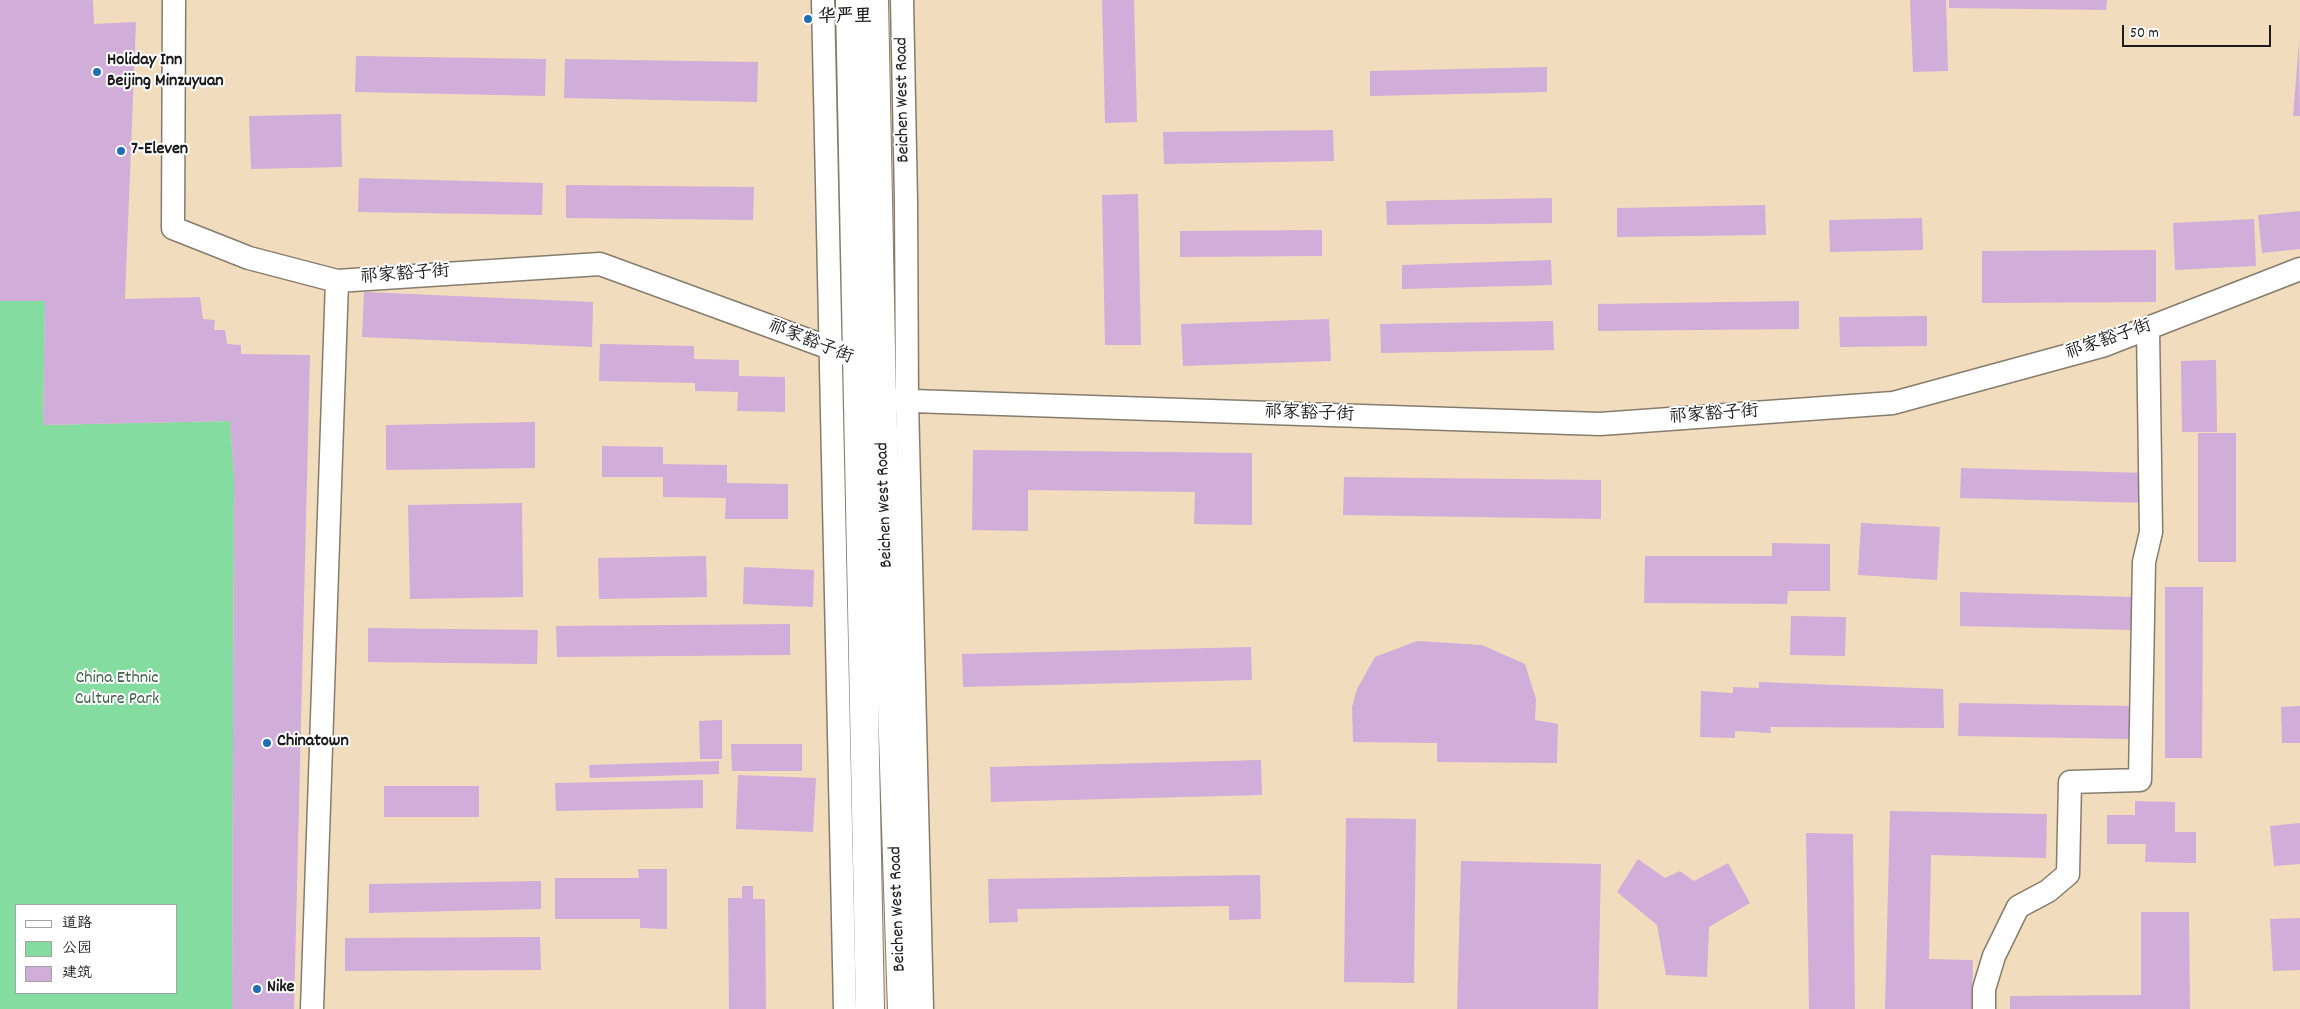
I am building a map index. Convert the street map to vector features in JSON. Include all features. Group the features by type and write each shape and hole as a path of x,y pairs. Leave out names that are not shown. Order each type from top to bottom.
{"main road":[{"name":"Beichen West Road","path":"850,0 870,1009"},
{"name":"Beichen West Road","path":"874,0 894,401 902,1009"}],"street":[{"name":"祁家豁子街","path":"174,0 173,228 249,258 337,281 600,264 857,358 894,401 1600,424 1893,403 2102,346 2300,269"},
{"path":"823,0 845,1009"},
{"name":"Beichen West Road","path":"902,0 906,201 894,401 922,1009"},
{"path":"312,1009 337,281"},
{"path":"1984,1009 1984,989 1994,956 2018,907 2048,891 2068,874 2070,782 2140,780 2144,562 2151,532 2148,329"}],"green space":[{"name":"China Ethnic Culture Park","path":"0,301 45,301 43,425 230,421 234,476 232,1009 0,1009"}],"building":[{"path":"0,0 93,0 94,24 136,22 125,299 200,297 203,319 215,320 214,330 225,330 227,344 241,345 241,354 310,355 294,1009 232,1009 234,476 230,421 43,425 45,301 0,301"},
{"path":"1102,0 1134,0 1137,122 1105,123"},
{"path":"1910,0 1946,0 1948,71 1913,72"},
{"path":"1949,0 2107,0 2106,10 1949,8"},
{"path":"2299,42 2300,116 2293,116"},
{"path":"356,56 546,59 545,96 355,92"},
{"path":"565,59 758,62 757,102 564,98"},
{"path":"1547,67 1547,92 1370,96 1370,71"},
{"path":"341,114 342,167 251,169 249,116"},
{"path":"1333,130 1334,161 1164,164 1163,132"},
{"path":"359,178 543,183 542,215 358,212"},
{"path":"566,185 754,187 753,220 566,218"},
{"path":"1138,194 1141,345 1105,345 1102,195"},
{"path":"1552,198 1552,223 1387,225 1386,201"},
{"path":"1765,205 1766,235 1617,237 1617,208"},
{"path":"2300,211 2300,249 2262,253 2258,215"},
{"path":"1922,218 1923,250 1830,252 1829,220"},
{"path":"2254,219 2256,266 2175,270 2173,223"},
{"path":"1322,230 1322,256 1180,257 1180,231"},
{"path":"2156,250 2156,302 1982,303 1982,251"},
{"path":"1551,260 1552,285 1402,289 1402,265"},
{"path":"364,292 593,302 592,347 362,337"},
{"path":"1799,301 1799,329 1598,331 1598,304"},
{"path":"1927,316 1927,346 1840,347 1839,317"},
{"path":"1329,319 1331,361 1183,366 1181,324"},
{"path":"1553,321 1554,350 1381,353 1380,324"},
{"path":"600,344 694,346 694,359 739,360 739,376 785,377 785,412 737,411 738,392 695,391 695,383 599,381"},
{"path":"2216,360 2217,432 2182,432 2181,361"},
{"path":"535,422 535,468 386,470 386,425"},
{"path":"2198,433 2236,433 2236,562 2198,562"},
{"path":"602,446 663,447 663,464 727,465 727,483 788,484 788,519 725,519 726,498 663,497 663,477 602,477"},
{"path":"973,450 1252,453 1252,525 1194,524 1195,492 1028,490 1028,531 972,530"},
{"path":"1961,468 2146,473 2145,503 1960,498"},
{"path":"1344,477 1601,480 1601,519 1343,515"},
{"path":"522,503 523,597 410,599 408,505"},
{"path":"1861,523 1940,527 1937,580 1858,575"},
{"path":"1772,543 1830,544 1830,591 1788,591 1787,604 1644,603 1645,556 1772,556"},
{"path":"706,556 707,597 599,599 598,558"},
{"path":"744,567 814,570 813,607 743,604"},
{"path":"2165,587 2203,587 2202,758 2165,758"},
{"path":"1960,592 2133,597 2132,630 1960,626"},
{"path":"1791,616 1846,617 1845,656 1790,655"},
{"path":"790,624 790,655 557,657 556,626"},
{"path":"368,628 538,630 537,664 368,662"},
{"path":"1417,641 1482,645 1525,664 1536,699 1535,720 1558,724 1557,763 1437,762 1437,743 1353,742 1352,707 1357,689 1375,657"},
{"path":"1251,647 1252,680 963,687 962,654"},
{"path":"1759,682 1943,689 1944,728 1770,727 1771,733 1735,731 1735,738 1700,737 1701,691 1733,693 1733,687 1759,688"},
{"path":"1959,703 2132,706 2132,739 1958,736"},
{"path":"2300,706 2300,743 2282,743 2281,707"},
{"path":"722,720 722,759 700,759 699,721"},
{"path":"731,744 802,744 802,771 732,771"},
{"path":"1261,760 1262,795 991,802 990,767"},
{"path":"719,761 719,774 590,778 589,765"},
{"path":"738,775 816,778 813,832 736,829"},
{"path":"703,780 703,808 556,811 555,783"},
{"path":"384,786 479,786 479,817 384,817"},
{"path":"2135,801 2175,802 2175,832 2196,832 2196,863 2145,862 2146,844 2107,844 2107,815 2135,815"},
{"path":"1890,811 2047,814 2046,858 1931,855 1929,959 1973,960 1972,1009 1885,1009"},
{"path":"1346,818 1416,819 1414,983 1344,982"},
{"path":"2300,823 2300,864 2274,866 2270,826"},
{"path":"1806,833 1853,834 1855,1009 1809,1009"},
{"path":"1638,859 1665,878 1680,871 1694,881 1728,863 1750,903 1709,927 1707,977 1666,975 1657,925 1617,892"},
{"path":"1461,861 1601,864 1598,1009 1457,1009"},
{"path":"638,869 667,869 667,929 640,928 640,919 555,919 555,878 639,878"},
{"path":"1260,875 1261,919 1229,920 1229,906 1017,909 1018,922 989,923 988,879"},
{"path":"541,881 541,909 369,913 369,884"},
{"path":"742,886 753,886 753,899 765,899 766,1009 729,1009 728,898 742,898"},
{"path":"2141,912 2189,912 2190,1009 2010,1009 2010,996 2141,995"},
{"path":"2300,918 2300,970 2273,971 2270,919"},
{"path":"540,937 541,970 345,971 345,938"}],"place":[{"name":"华严里","path":"808,19"},
{"name":"Holiday Inn Beijing Minzuyuan","path":"97,72"},
{"name":"7-Eleven","path":"121,151"},
{"name":"Chinatown","path":"267,743"},
{"name":"Nike","path":"257,989"}]}
